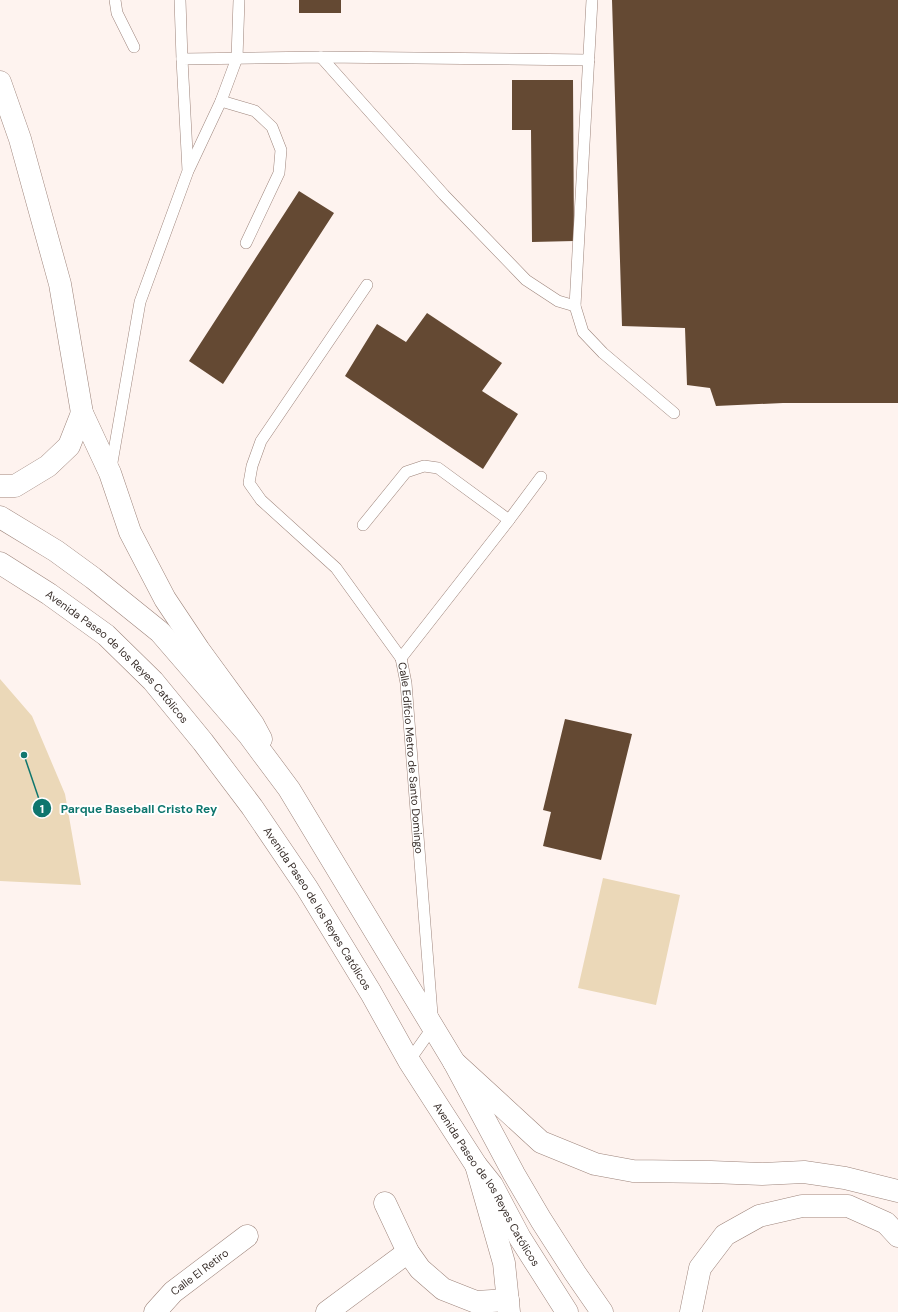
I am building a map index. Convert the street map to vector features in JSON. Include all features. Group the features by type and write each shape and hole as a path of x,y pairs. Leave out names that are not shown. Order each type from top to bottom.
{"main road":[{"path":"0,82 20,139 60,284 82,413 110,473 130,532 165,599 198,650 253,724 289,789 454,1062 514,1174 541,1220 575,1274 602,1312"},
{"path":"0,486 15,486 48,466 69,446 82,413"},
{"path":"0,516 56,551 93,578 160,632 248,734 289,789"},
{"name":"Avenida Paseo de los Reyes Católicos","path":"0,563 49,594 106,635 153,681 203,742 252,807 307,888 371,993 409,1061 476,1164 492,1185 520,1238 567,1312"},
{"path":"454,1062 541,1142 595,1164 633,1171 762,1174 804,1172 845,1178 898,1191"},
{"path":"385,1203 408,1252 420,1269 443,1289 476,1302 508,1306 504,1263 476,1164"},
{"path":"691,1312 700,1268 725,1235 759,1216 802,1206 848,1206 886,1223 898,1236"},
{"name":"Calle El Retiro","path":"156,1312 174,1292 248,1236"},
{"path":"327,1312 408,1252"}],"lane":[{"path":"115,0 117,13 134,47"},
{"path":"180,0 188,170"},
{"path":"110,473 140,302 188,170 221,101 237,58 239,0"},
{"path":"592,0 575,306 583,332 603,353 674,413"},
{"path":"182,58 321,57 589,60"},
{"path":"321,57 444,195 526,280 558,301 575,306"},
{"path":"221,101 255,111 272,127 281,150 279,174 246,243"},
{"name":"Calle Edifcio Metro de Santo Domingo","path":"367,285 261,441 252,466 250,483 261,500 336,568 401,658 406,683 433,1027"},
{"path":"363,524 406,472 424,466 438,468 510,520"},
{"path":"401,658 510,520 541,477"},
{"path":"409,1061 433,1027"}],"shaded area":[{"path":"0,679 32,716 65,794 81,885 0,881"},
{"path":"603,878 680,895 656,1005 578,988"}],"building":[{"path":"299,0 341,0 341,13 299,13"},
{"path":"612,0 898,0 898,403 783,403 716,406 710,388 687,385 685,328 622,326"},
{"path":"512,80 573,80 574,241 532,242 531,130 512,130"},
{"path":"299,191 334,213 223,384 189,361"},
{"path":"427,313 502,363 482,391 518,414 483,469 345,376 377,324 406,342"},
{"path":"565,719 632,734 601,860 543,846 551,812 543,810"}],"place":[{"name":"Parque Baseball Cristo Rey","path":"24,755"}]}
